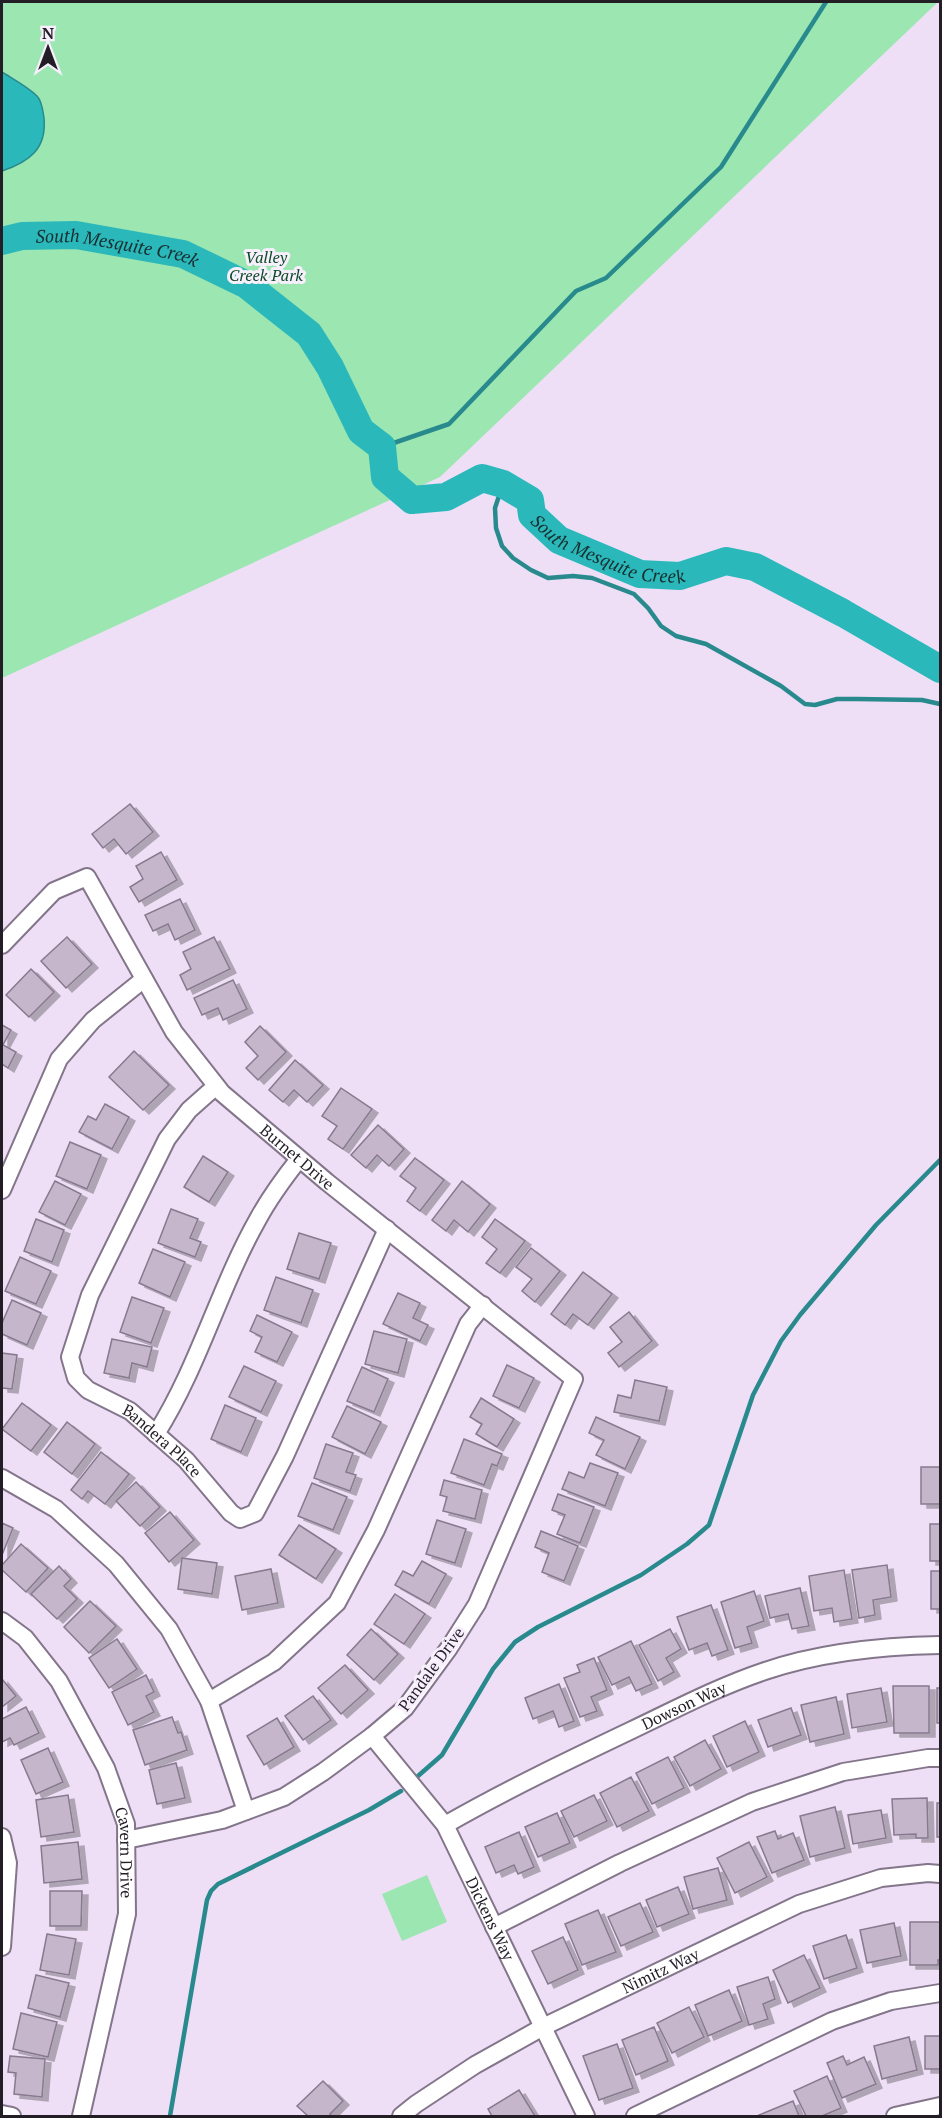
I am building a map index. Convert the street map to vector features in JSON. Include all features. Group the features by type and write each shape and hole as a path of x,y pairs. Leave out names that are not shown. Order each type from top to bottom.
{"street":[{"name":"Burnet Drive","path":"2,945 54,891 87,877 174,1032 222,1093 299,1159 574,1379"},
{"path":"2,1190 59,1059 93,1020 144,979"},
{"name":"Bandera Place","path":"216,1086 189,1110 167,1139 90,1295 70,1357 76,1378 88,1390 130,1411 186,1460 231,1513 240,1519 255,1513 285,1456 387,1229"},
{"path":"156,1434 183,1387 225,1287 257,1220 272,1195 299,1159"},
{"path":"209,1701 274,1662 337,1603 376,1530 468,1324 483,1305"},
{"name":"Pandale Drive","path":"126,1840 222,1820 284,1797 372,1736 405,1708 449,1648 477,1604 574,1379"},
{"path":"2,1478 56,1509 116,1564 169,1629 209,1701 246,1811"},
{"name":"Cavern Drive","path":"2,1621 25,1638 58,1681 106,1768 126,1824 127,1914 81,2116"},
{"name":"Dowson Way","path":"446,1825 528,1780 690,1702 765,1671 823,1656 899,1646 940,1645"},
{"name":"Dickens Way","path":"372,1736 446,1825 586,2116"},
{"path":"494,1927 620,1863 752,1802 843,1772 940,1758"},
{"path":"2,1837 8,1863 2,1947"},
{"name":"Nimitz Way","path":"401,2116 475,2065 543,2027 799,1904 881,1878 928,1873 940,1874"},
{"path":"635,2116 832,2021 891,2001 940,1994"},
{"path":"895,2116 940,2106"},
{"path":"2,2114 12,2116"}],"green space":[{"name":"Valley Creek Park","path":"2,2 938,2 440,477 2,678"},
{"path":"427,1875 447,1922 402,1941 382,1894"}],"shaded area":[{"path":"2,72 39,98 43,109 44,129 39,146 34,153 20,163 2,171"}],"building":[{"path":"130,804 153,832 126,854 114,839 103,848 92,834"},
{"path":"161,852 177,880 139,902 130,887 143,879 136,866"},
{"path":"180,899 195,930 175,940 168,924 153,931 145,915"},
{"path":"67,937 92,964 66,988 41,961"},
{"path":"214,937 230,969 187,990 180,975 191,969 183,952"},
{"path":"31,969 54,992 29,1017 6,995"},
{"path":"233,980 247,1009 223,1020 218,1008 202,1015 194,998"},
{"path":"2,1025 11,1030 3,1045 16,1052 8,1068 2,1064"},
{"path":"260,1026 286,1052 258,1080 246,1068 258,1056 245,1042"},
{"path":"134,1051 169,1085 143,1110 109,1077"},
{"path":"295,1060 323,1085 307,1102 294,1090 283,1102 269,1090"},
{"path":"341,1088 372,1109 343,1149 328,1139 337,1126 322,1116"},
{"path":"105,1104 129,1117 112,1149 79,1132 88,1116 96,1120"},
{"path":"378,1125 404,1149 389,1166 377,1155 366,1168 351,1155"},
{"path":"70,1142 101,1155 87,1189 56,1176"},
{"path":"203,1156 228,1172 209,1202 184,1187"},
{"path":"415,1158 444,1180 420,1211 407,1201 416,1188 400,1176"},
{"path":"55,1181 81,1194 65,1225 39,1212"},
{"path":"462,1181 490,1204 468,1232 454,1220 446,1231 432,1220"},
{"path":"171,1209 198,1219 190,1238 201,1242 195,1257 158,1243"},
{"path":"36,1219 64,1230 52,1262 24,1251"},
{"path":"495,1219 525,1241 500,1273 486,1263 497,1249 482,1237"},
{"path":"299,1233 331,1243 319,1279 287,1269"},
{"path":"531,1248 560,1271 535,1302 522,1291 532,1279 516,1267"},
{"path":"153,1249 185,1262 170,1297 139,1283"},
{"path":"20,1257 51,1271 36,1304 5,1291"},
{"path":"583,1272 612,1294 588,1325 573,1314 565,1325 551,1314"},
{"path":"276,1277 313,1290 301,1323 264,1310"},
{"path":"398,1293 420,1303 413,1318 428,1325 420,1341 383,1324"},
{"path":"132,1297 164,1308 151,1343 120,1332"},
{"path":"12,1300 41,1313 27,1345 2,1334 2,1323"},
{"path":"629,1312 652,1341 619,1367 608,1353 622,1342 610,1327"},
{"path":"257,1315 292,1332 277,1362 255,1352 262,1337 250,1331"},
{"path":"374,1331 407,1339 398,1373 365,1364"},
{"path":"112,1339 152,1347 147,1367 132,1363 129,1378 104,1373"},
{"path":"2,1353 17,1355 12,1389 2,1388"},
{"path":"507,1365 534,1378 519,1408 493,1396"},
{"path":"244,1366 276,1381 261,1412 229,1397"},
{"path":"362,1367 388,1379 374,1412 347,1401"},
{"path":"635,1380 667,1387 659,1421 614,1412 618,1395 631,1398"},
{"path":"481,1398 514,1419 497,1447 476,1434 482,1424 470,1417"},
{"path":"22,1403 51,1425 31,1451 2,1429"},
{"path":"225,1405 256,1418 241,1452 211,1439"},
{"path":"347,1406 381,1422 365,1454 332,1437"},
{"path":"596,1417 640,1437 625,1469 596,1455 604,1440 589,1433"},
{"path":"67,1422 95,1444 72,1474 44,1452"},
{"path":"464,1439 502,1454 497,1466 492,1464 484,1485 451,1473"},
{"path":"326,1444 353,1453 346,1472 356,1475 350,1491 314,1478"},
{"path":"101,1452 129,1474 105,1504 88,1491 82,1499 71,1490"},
{"path":"590,1463 618,1473 605,1506 562,1489 569,1472 584,1478"},
{"path":"921,1467 940,1467 940,1504 921,1504"},
{"path":"444,1480 482,1490 475,1519 443,1511 447,1497 440,1495"},
{"path":"136,1482 160,1507 140,1526 116,1501"},
{"path":"312,1483 347,1497 333,1530 298,1516"},
{"path":"558,1494 594,1507 580,1543 557,1534 565,1515 552,1510"},
{"path":"170,1512 194,1540 169,1562 145,1533"},
{"path":"437,1520 466,1529 455,1563 426,1554"},
{"path":"2,1523 13,1528 2,1555"},
{"path":"930,1524 940,1524 940,1561 930,1561"},
{"path":"299,1525 336,1549 316,1579 279,1555"},
{"path":"541,1531 578,1546 564,1581 542,1572 549,1553 535,1547"},
{"path":"21,1544 48,1568 26,1592 2,1570 2,1565"},
{"path":"182,1558 217,1563 212,1594 178,1589"},
{"path":"422,1561 446,1574 429,1604 395,1585 403,1571 413,1576"},
{"path":"887,1565 891,1597 873,1600 875,1615 859,1618 852,1570"},
{"path":"59,1566 71,1579 64,1586 77,1599 57,1619 31,1594"},
{"path":"271,1569 278,1603 242,1610 235,1576"},
{"path":"844,1570 852,1619 834,1622 832,1608 814,1611 809,1576"},
{"path":"931,1571 940,1571 940,1609 931,1609"},
{"path":"800,1588 809,1626 792,1629 788,1614 770,1618 765,1596"},
{"path":"754,1591 764,1621 747,1627 752,1643 735,1648 721,1602"},
{"path":"395,1594 425,1614 404,1644 374,1624"},
{"path":"90,1601 116,1626 89,1653 64,1627"},
{"path":"711,1605 728,1650 712,1656 707,1643 689,1650 677,1617"},
{"path":"371,1629 398,1654 374,1680 347,1655"},
{"path":"670,1629 681,1649 666,1658 674,1672 658,1681 639,1645"},
{"path":"117,1639 137,1669 109,1688 89,1658"},
{"path":"631,1641 652,1684 636,1691 629,1677 612,1685 598,1657"},
{"path":"594,1658 607,1690 591,1697 597,1711 580,1717 564,1678 580,1672 577,1665"},
{"path":"345,1665 368,1690 341,1714 318,1688"},
{"path":"146,1675 154,1692 146,1696 154,1712 128,1725 112,1692"},
{"path":"2,1679 16,1696 2,1707"},
{"path":"559,1684 574,1721 559,1727 553,1711 533,1719 525,1698"},
{"path":"893,1686 929,1686 929,1733 894,1733"},
{"path":"881,1688 887,1722 852,1728 847,1694"},
{"path":"937,1688 940,1688 940,1723 937,1723"},
{"path":"313,1696 331,1720 303,1740 285,1716"},
{"path":"836,1697 844,1734 810,1742 801,1705"},
{"path":"26,1707 39,1733 14,1745 10,1738 2,1742 2,1719"},
{"path":"791,1708 801,1735 768,1747 758,1720"},
{"path":"172,1717 178,1733 181,1732 187,1750 145,1765 133,1730"},
{"path":"277,1718 294,1747 264,1765 247,1736"},
{"path":"745,1721 759,1752 727,1767 713,1736"},
{"path":"705,1740 721,1769 690,1786 674,1757"},
{"path":"48,1748 63,1782 36,1794 21,1760"},
{"path":"668,1757 684,1788 652,1804 636,1773"},
{"path":"176,1763 185,1798 157,1804 149,1770"},
{"path":"631,1777 649,1811 617,1827 600,1793"},
{"path":"68,1795 74,1832 41,1837 36,1800"},
{"path":"594,1795 607,1821 574,1837 561,1811"},
{"path":"927,1798 928,1838 916,1838 916,1834 894,1835 892,1799"},
{"path":"937,1803 940,1803 940,1837 937,1837"},
{"path":"835,1807 845,1848 810,1857 800,1816"},
{"path":"881,1810 886,1838 853,1844 848,1815"},
{"path":"557,1813 570,1843 538,1857 525,1827"},
{"path":"775,1831 778,1839 793,1833 804,1860 772,1873 757,1837"},
{"path":"519,1832 534,1867 518,1874 514,1865 496,1873 485,1847"},
{"path":"78,1842 82,1879 44,1883 41,1846"},
{"path":"749,1842 767,1877 735,1893 717,1858"},
{"path":"718,1868 727,1900 693,1909 684,1877"},
{"path":"678,1887 689,1914 657,1927 646,1900"},
{"path":"50,1891 82,1891 81,1926 50,1926"},
{"path":"640,1903 653,1932 621,1946 608,1917"},
{"path":"598,1910 616,1952 582,1965 565,1924"},
{"path":"910,1922 940,1922 938,1965 910,1965"},
{"path":"894,1923 901,1956 867,1963 860,1930"},
{"path":"47,1934 76,1939 69,1975 40,1970"},
{"path":"846,1935 857,1968 824,1979 813,1946"},
{"path":"563,1937 578,1970 548,1984 532,1951"},
{"path":"804,1955 820,1988 788,2003 773,1970"},
{"path":"36,1975 69,1983 60,2017 28,2008"},
{"path":"768,1977 775,1999 763,2004 768,2019 749,2025 737,1987"},
{"path":"729,1990 742,2021 708,2036 695,2005"},
{"path":"689,2007 704,2037 672,2053 657,2023"},
{"path":"21,2013 57,2022 48,2057 13,2049"},
{"path":"654,2027 668,2061 636,2075 622,2040"},
{"path":"925,2036 940,2036 940,2069 925,2069"},
{"path":"909,2037 917,2070 882,2079 874,2046"},
{"path":"617,2044 633,2088 599,2100 583,2056"},
{"path":"10,2056 45,2059 42,2097 14,2094 16,2073 8,2072"},
{"path":"843,2056 847,2065 864,2057 876,2084 842,2098 827,2063"},
{"path":"827,2076 841,2108 822,2116 806,2116 794,2091"},
{"path":"323,2081 343,2101 330,2114 332,2116 308,2116 297,2106"},
{"path":"519,2090 535,2116 492,2116 488,2109"},
{"path":"793,2101 799,2116 759,2115"}],"waterway":[{"path":"382,447 449,424 576,291 606,278 721,167 826,2"},
{"name":"South Mesquite Creek","path":"2,241 22,236 76,235 183,254 247,285 309,334 330,367 361,431 382,447 385,477 412,500 446,497 482,478 503,484 530,500 532,515 559,540 640,574 680,576 726,561 755,567 843,613 940,669"},
{"path":"503,484 495,508 496,528 502,546 513,558 531,570 548,578 573,576 592,578 634,594 661,626 676,636 706,644 781,686 805,704 815,705 837,699 922,700 940,704"},
{"path":"418,1776 442,1755 493,1669 515,1642 538,1627 641,1575 687,1544 709,1525 753,1395 781,1341 876,1225 940,1160"},
{"path":"170,2116 207,1900 211,1891 218,1884 369,1810 401,1791"}]}
